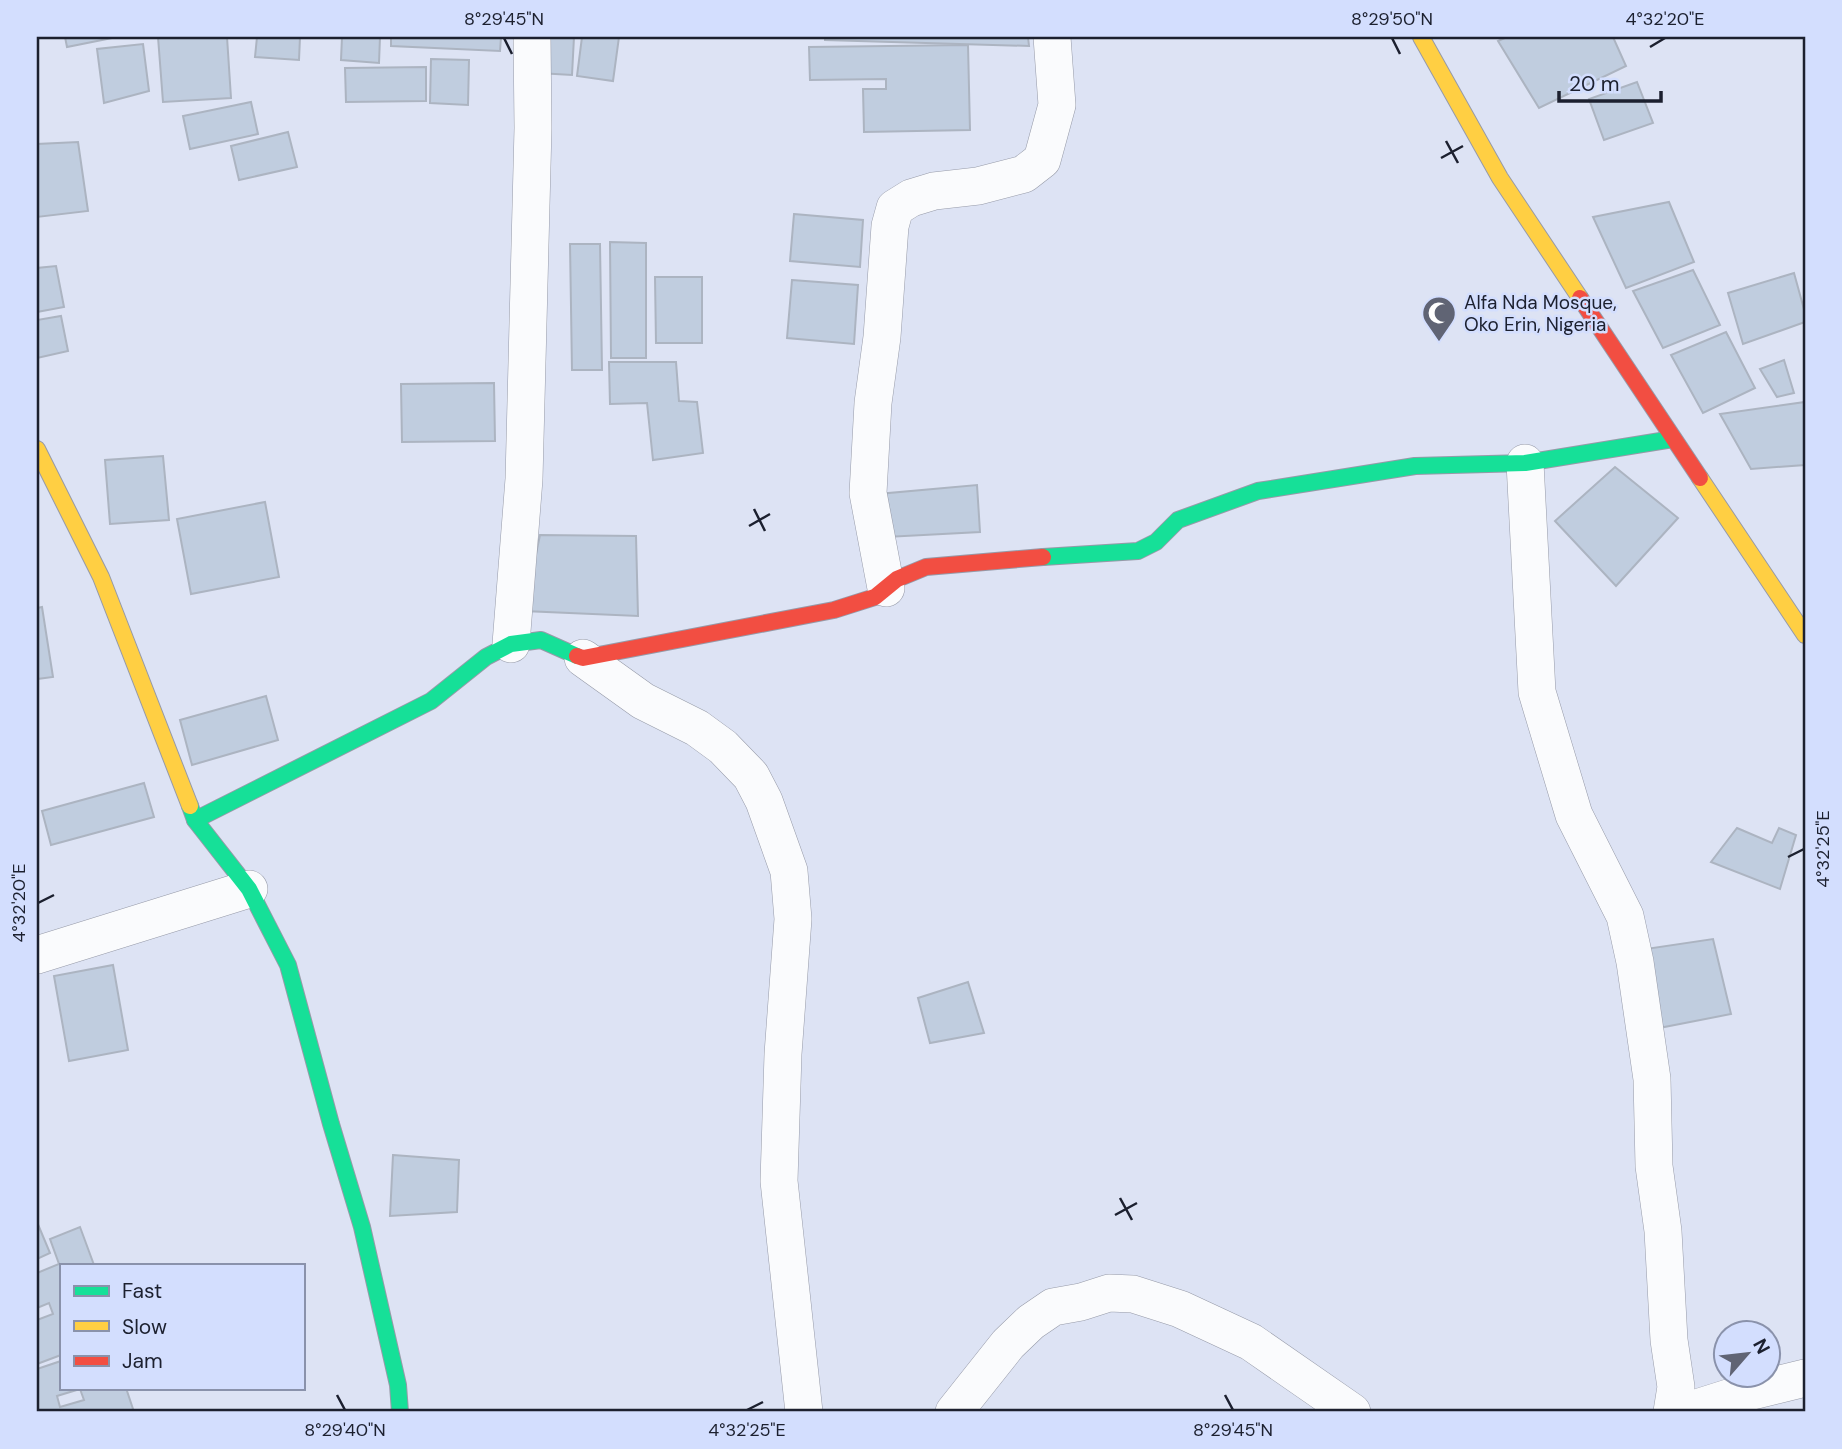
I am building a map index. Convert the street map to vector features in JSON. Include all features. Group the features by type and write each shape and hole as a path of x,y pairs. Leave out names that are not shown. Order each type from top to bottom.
{"street":[{"path":"511,645 524,479 533,128 532,37"},
{"path":"886,588 868,493 873,403 882,337 890,226 895,208 911,198 934,191 978,186 1024,174 1042,160 1056,105 1052,37"},
{"path":"1421,37 1500,178 1805,635"},
{"path":"583,658 834,610 875,597 897,579 926,567 986,559 1138,551 1156,542 1178,520 1258,491 1415,466 1525,463 1673,439"},
{"path":"37,449 101,577 195,820 248,889 288,965 362,1227 398,1385 401,1412"},
{"path":"1525,463 1537,692 1574,815 1625,916 1634,962 1652,1079 1654,1166 1664,1231 1669,1340 1676,1387 1672,1412"},
{"path":"195,820 431,701 486,657 511,645 541,640 583,658 643,701 697,728 732,757 751,776 764,801 789,871 793,919 783,1054 779,1181 804,1412"},
{"path":"37,955 248,889"},
{"path":"954,1412 1008,1344 1031,1322 1053,1307 1109,1293 1133,1294 1180,1309 1251,1342 1352,1412"},
{"path":"1684,1412 1805,1378"}],"building":[{"path":"65,37 117,37 67,47"},
{"path":"158,37 227,37 231,98 163,102"},
{"path":"257,37 300,37 299,60 255,57"},
{"path":"342,37 380,37 379,63 341,60"},
{"path":"391,37 501,37 500,51 391,46"},
{"path":"540,37 574,37 572,75 538,73"},
{"path":"582,37 619,37 613,81 577,76"},
{"path":"825,37 1028,37 1029,46 825,40"},
{"path":"1507,37 1613,37 1626,66 1539,108 1498,41"},
{"path":"143,44 149,91 104,103 97,49"},
{"path":"968,45 970,130 864,132 863,89 886,89 886,79 810,80 809,47"},
{"path":"431,59 469,60 468,105 430,103"},
{"path":"426,67 426,101 346,102 345,68"},
{"path":"1637,82 1653,123 1604,140 1589,99"},
{"path":"251,102 258,134 190,149 183,116"},
{"path":"288,132 297,167 239,180 231,146"},
{"path":"78,142 88,211 37,217 37,144"},
{"path":"1669,202 1694,262 1626,288 1593,217"},
{"path":"794,214 863,220 860,267 790,261"},
{"path":"610,242 646,243 646,358 611,358"},
{"path":"570,244 600,244 602,370 572,370"},
{"path":"56,266 64,307 37,312 37,268"},
{"path":"1693,270 1720,325 1663,348 1633,291"},
{"path":"1794,273 1805,322 1743,344 1728,293"},
{"path":"655,277 702,277 702,343 656,343"},
{"path":"792,280 858,285 854,344 787,338"},
{"path":"61,316 68,351 37,358 37,320"},
{"path":"1726,332 1755,388 1703,413 1671,355"},
{"path":"1784,360 1794,393 1777,397 1760,369"},
{"path":"609,362 676,362 679,401 697,402 703,453 653,460 647,403 610,404"},
{"path":"494,383 495,441 402,442 401,384"},
{"path":"1805,402 1805,465 1751,469 1720,414"},
{"path":"163,456 169,520 110,524 105,460"},
{"path":"1615,467 1678,518 1616,586 1555,521"},
{"path":"977,485 980,532 886,537 878,494"},
{"path":"265,502 279,577 191,594 177,519"},
{"path":"540,535 636,536 638,616 524,611"},
{"path":"42,607 53,677 37,679 37,608"},
{"path":"266,696 278,740 192,765 180,720"},
{"path":"144,783 154,817 51,845 42,811"},
{"path":"1737,828 1772,843 1779,828 1796,835 1780,889 1711,862"},
{"path":"1713,939 1731,1014 1649,1030 1639,950"},
{"path":"113,965 128,1050 69,1061 54,976"},
{"path":"968,982 984,1033 930,1043 918,998"},
{"path":"393,1155 459,1160 457,1212 390,1216"},
{"path":"37,1222 50,1253 37,1259"},
{"path":"80,1227 94,1264 60,1264 60,1355 37,1364 37,1320 53,1314 49,1303 37,1308 37,1273 59,1264 50,1239"},
{"path":"60,1361 60,1390 77,1390 57,1396 60,1407 84,1400 80,1390 127,1390 134,1412 37,1412 37,1369"}],"traffic: fast":[{"path":"1043,557 1138,551 1156,542 1178,520 1258,491 1415,466 1525,463 1673,439"},
{"path":"195,820 431,701 486,657 511,644 541,640 577,656"},
{"path":"190,806 195,820 249,889 288,965 362,1227 398,1385 400,1412"}],"traffic: slow":[{"path":"1421,37 1500,178 1580,298"},
{"path":"37,449 101,577 190,806"},
{"path":"1700,478 1805,635"}],"traffic: jam":[{"path":"1580,298 1700,478"},
{"path":"577,656 583,658 834,610 875,597 897,579 926,567 1043,557"}],"place":[{"name":"Alfa Nda Mosque, Oko Erin, Nigeria","path":"1439,343"}]}
